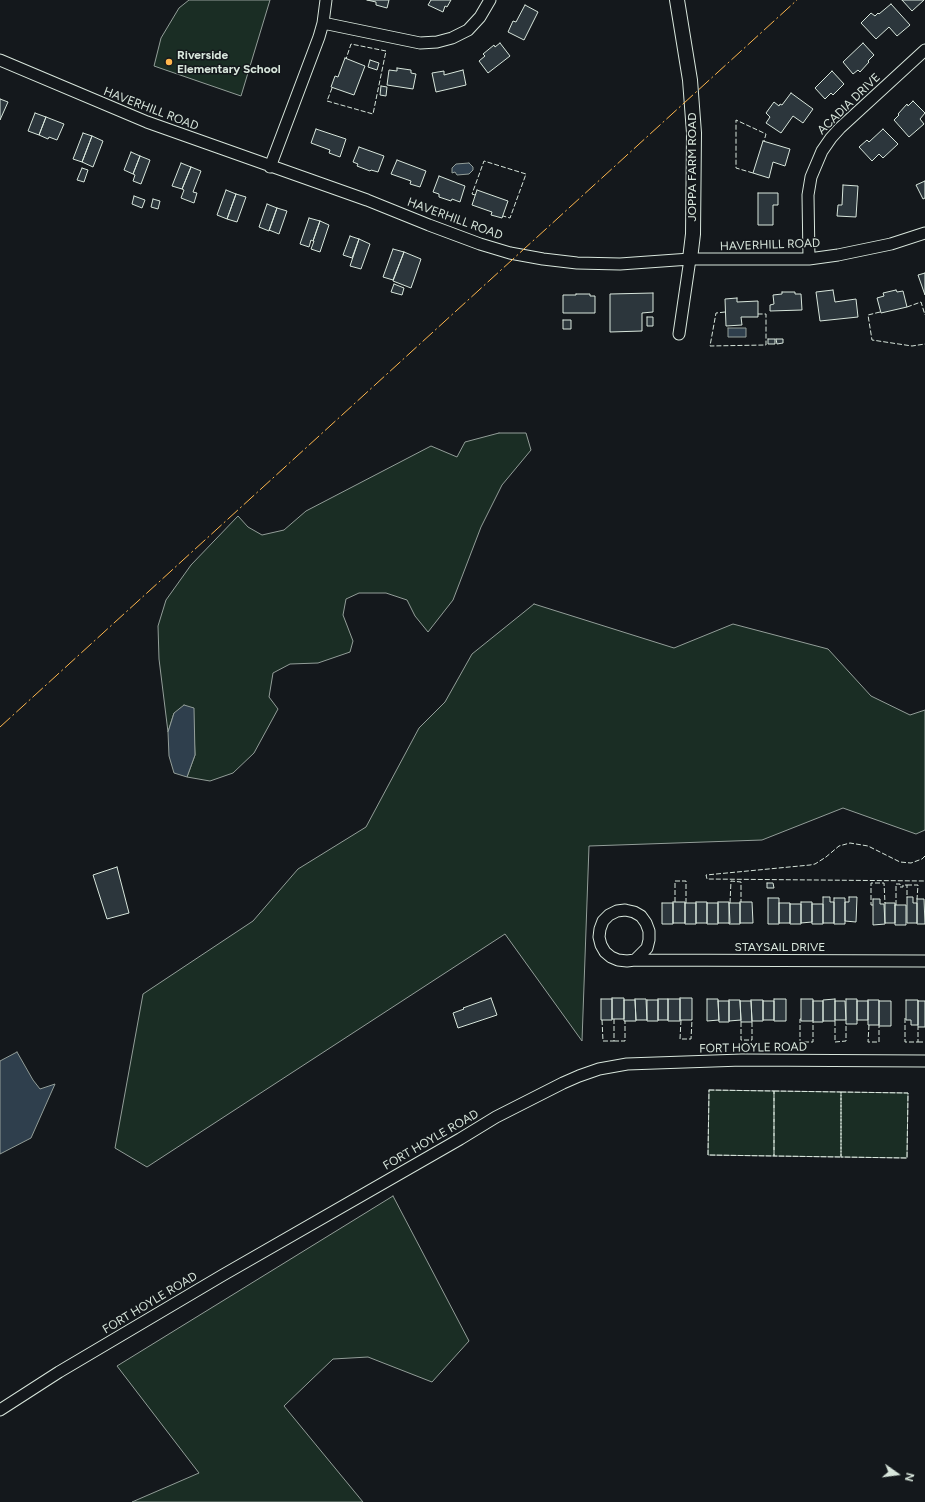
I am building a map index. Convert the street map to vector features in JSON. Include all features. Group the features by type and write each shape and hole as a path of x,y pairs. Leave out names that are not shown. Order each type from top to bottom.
{"street":[{"path":"270,167 319,37 323,23 326,0"},
{"path":"323,23 420,43 437,42 452,38 468,30 480,17 490,0"},
{"name":"JOPPA FARM ROAD","path":"677,0 690,80 694,133 693,234 679,334"},
{"name":"ACADIA DRIVE","path":"809,259 808,195 811,177 822,151 830,138 840,128 925,50"},
{"name":"HAVERHILL ROAD","path":"0,60 147,122 270,167 367,200 480,244 510,253 577,263 620,264 690,260 809,259 869,249 925,233"},
{"name":"STAYSAIL DRIVE","path":"635,960 646,948 649,940 649,931 641,916 634,912 625,910 617,911 609,915 603,921 599,937 605,952 618,960 925,961"},
{"name":"FORT HOYLE ROAD","path":"0,1410 59,1372 170,1306 460,1140 496,1117 579,1076 599,1069 627,1064 742,1060 925,1061"}],"green space":[{"path":"189,0 270,0 241,96 154,66 161,38 179,8"},
{"path":"499,433 526,433 531,450 502,485 481,527 453,600 428,632 415,616 407,600 386,593 359,593 346,599 343,615 353,641 350,652 318,663 290,664 273,673 269,697 278,709 254,753 233,773 210,781 187,777 195,755 194,733 174,713 168,732 159,659 158,626 166,600 191,565 238,516 248,527 262,535 284,530 306,511 431,446 457,457 465,442"},
{"path":"534,604 674,648 733,624 828,649 871,696 910,715 925,710 925,830 916,834 843,808 762,840 589,846 582,1041 505,934 147,1167 115,1148 143,994 253,921 298,869 366,827 419,728 445,702 472,654"},
{"path":"709,1090 908,1093 907,1158 708,1155"},
{"path":"393,1196 469,1341 432,1382 368,1357 333,1359 284,1406 363,1502 132,1502 199,1473 117,1366"}],"water":[{"path":"469,163 473,167 473,170 469,174 457,175 455,172 452,173 452,168 456,164"},
{"path":"728,328 746,328 746,337 728,337"},
{"path":"184,705 194,708 195,755 187,777 174,773 169,756 168,732 174,713"},
{"path":"17,1052 40,1089 55,1084 31,1138 0,1154 0,1061"}],"building":[{"path":"367,0 389,0 387,8 376,5 376,2"},
{"path":"431,0 451,0 447,7 445,6 443,12 428,5"},
{"path":"902,0 924,0 912,11"},
{"path":"891,4 910,25 897,36 889,27 876,39 861,23 871,13 875,16"},
{"path":"525,5 538,12 524,40 508,32 513,21 516,22"},
{"path":"500,43 510,56 488,73 479,61 485,56 483,54 494,45 495,47"},
{"path":"863,43 874,55 860,72 858,70 853,74 843,62"},
{"path":"345,58 365,66 354,95 331,87 335,76 338,77"},
{"path":"370,60 379,63 377,70 368,67"},
{"path":"397,68 411,70 411,73 416,74 413,89 387,85 389,70 397,71"},
{"path":"463,70 466,85 436,92 432,73 444,71 444,75"},
{"path":"832,71 844,84 833,95 831,93 825,99 815,88"},
{"path":"381,86 387,87 386,96 380,95"},
{"path":"791,93 813,109 803,123 793,116 781,133 766,123 770,117 766,113 774,102 779,106 780,104 782,105"},
{"path":"0,99 8,102 0,120"},
{"path":"913,101 925,113 920,119 924,124 909,137 894,120 907,104 908,106"},
{"path":"35,113 46,117 39,135 28,131"},
{"path":"46,117 64,124 57,140 49,137 48,139 39,135"},
{"path":"316,129 346,139 340,157 329,153 330,150 311,143"},
{"path":"883,129 898,144 883,158 879,154 872,161 859,147 867,140 869,142"},
{"path":"83,133 92,136 82,162 73,159"},
{"path":"92,136 103,141 93,167 82,162"},
{"path":"763,141 790,149 785,166 773,162 769,178 753,173"},
{"path":"359,147 384,156 378,172 370,171 357,166 358,164 353,162"},
{"path":"131,152 140,156 133,174 124,170"},
{"path":"140,156 150,160 141,184 133,181 135,175 133,174"},
{"path":"397,160 426,171 420,187 410,184 411,181 391,174"},
{"path":"181,163 191,167 182,189 172,186"},
{"path":"191,167 201,171 193,192 197,193 194,203 181,198 184,190 182,189"},
{"path":"82,168 88,170 84,182 77,180"},
{"path":"439,176 465,186 460,202 439,197 439,194 433,192"},
{"path":"925,181 925,198 923,199 916,185"},
{"path":"843,185 858,186 856,217 837,216 838,205 842,205"},
{"path":"226,190 236,194 227,219 217,215"},
{"path":"477,190 508,201 502,218 491,215 492,212 472,205"},
{"path":"758,193 778,193 778,205 773,205 773,225 758,225"},
{"path":"236,194 246,197 237,222 227,219"},
{"path":"134,196 145,200 142,208 132,204"},
{"path":"153,199 160,201 158,209 151,207"},
{"path":"267,204 277,208 269,231 259,227"},
{"path":"277,208 287,211 279,234 269,230"},
{"path":"309,218 320,221 313,241 311,240 309,247 300,244"},
{"path":"320,221 329,225 320,252 311,249"},
{"path":"350,236 359,239 352,258 343,255"},
{"path":"359,239 370,244 361,269 350,266"},
{"path":"393,249 404,252 393,280 383,277"},
{"path":"404,252 421,259 411,288 393,281"},
{"path":"925,273 925,295 918,275"},
{"path":"394,284 404,288 402,295 391,292"},
{"path":"833,290 835,302 856,299 858,317 820,321 816,292"},
{"path":"896,290 897,292 903,291 907,307 881,313 877,298 884,296 883,293"},
{"path":"782,292 795,292 795,294 801,294 802,310 770,311 770,305 774,304 773,295 782,294"},
{"path":"653,293 653,312 642,313 642,331 610,332 610,294"},
{"path":"590,294 590,296 595,296 595,313 563,313 563,295"},
{"path":"737,298 737,302 758,301 758,317 741,317 742,325 726,326 725,299"},
{"path":"647,317 653,317 653,326 647,326"},
{"path":"563,320 571,320 571,329 563,329"},
{"path":"768,339 775,339 775,344 768,344"},
{"path":"776,339 783,339 783,343 777,344"},
{"path":"117,867 129,913 107,919 93,875"},
{"path":"767,883 773,883 774,888 767,888"},
{"path":"823,897 830,897 830,902 834,902 834,923 823,923"},
{"path":"849,897 857,897 856,922 845,921 845,902 849,902"},
{"path":"907,897 913,897 913,903 917,903 917,923 907,923"},
{"path":"768,898 779,898 779,924 768,924"},
{"path":"834,898 845,898 845,924 834,924"},
{"path":"873,899 880,899 880,904 884,904 885,924 873,925"},
{"path":"917,899 924,899 925,924 917,924"},
{"path":"673,902 685,902 685,923 673,923"},
{"path":"696,902 707,902 707,923 696,923"},
{"path":"718,902 729,902 730,923 718,923"},
{"path":"740,902 752,902 753,923 740,923"},
{"path":"801,902 812,902 812,922 801,923"},
{"path":"662,903 673,903 673,924 662,924"},
{"path":"685,903 696,903 696,924 685,924"},
{"path":"707,903 718,903 718,924 707,924"},
{"path":"729,903 740,903 740,924 729,924"},
{"path":"779,903 790,903 790,923 779,923"},
{"path":"885,903 895,903 895,923 885,923"},
{"path":"790,904 801,904 801,924 790,924"},
{"path":"812,904 823,904 823,924 812,924"},
{"path":"895,905 906,905 906,925 895,925"},
{"path":"491,998 497,1015 458,1028 453,1013"},
{"path":"612,998 624,998 624,1019 612,1019"},
{"path":"680,998 692,998 692,1020 680,1020"},
{"path":"601,999 612,999 612,1020 601,1020"},
{"path":"635,999 646,999 647,1020 636,1020"},
{"path":"658,999 668,999 668,1020 658,1020"},
{"path":"668,999 680,999 680,1021 668,1021"},
{"path":"707,999 718,999 719,1020 707,1021"},
{"path":"774,999 786,999 786,1021 774,1021"},
{"path":"801,999 813,999 813,1021 801,1021"},
{"path":"835,999 835,1021 823,1021 823,1000"},
{"path":"846,999 857,999 857,1024 846,1024"},
{"path":"624,1000 635,1000 636,1021 624,1021"},
{"path":"647,1000 658,1000 658,1021 647,1021"},
{"path":"729,1000 740,1000 741,1020 729,1021"},
{"path":"751,1000 763,1000 763,1021 752,1021"},
{"path":"868,1000 879,1000 879,1025 868,1025"},
{"path":"906,1000 918,1000 918,1025 911,1025 911,1020 906,1020"},
{"path":"718,1001 729,1001 729,1022 719,1022"},
{"path":"740,1001 751,1001 752,1022 741,1022"},
{"path":"763,1001 774,1001 774,1020 763,1020"},
{"path":"813,1001 823,1001 823,1022 813,1022"},
{"path":"835,1001 845,1001 846,1020 835,1020"},
{"path":"857,1001 868,1001 868,1020 857,1020"},
{"path":"879,1001 891,1001 891,1026 879,1026"},
{"path":"918,1001 925,1001 925,1027 918,1027"}],"fence":[{"path":"332,88 327,101 373,114 386,51 351,44 346,59"},
{"path":"753,173 736,168 736,120 766,134 764,141"},
{"path":"475,195 472,194 484,161 526,174 510,218 503,216"},
{"path":"907,307 921,302 925,315"},
{"path":"725,312 716,313 710,346 766,345 766,314 758,314"},
{"path":"880,312 868,315 872,340 912,346 925,344"},
{"path":"925,856 922,859 911,863 900,862 868,846 850,843 839,846 815,864 706,875 707,879 925,881"},
{"path":"675,902 675,881 686,881 686,903"},
{"path":"730,903 731,881 741,882 741,902"},
{"path":"873,905 871,905 871,883 884,883 885,903"},
{"path":"896,905 896,884 900,884 900,887 907,885 907,897"},
{"path":"907,885 918,885 917,899"},
{"path":"905,1018 905,1042 918,1042 918,1027"},
{"path":"602,1020 603,1041 614,1041 614,1019"},
{"path":"801,1019 800,1042 813,1042 813,1022"},
{"path":"681,1020 680,1039 691,1039 692,1020"},
{"path":"614,1041 625,1041 625,1021"},
{"path":"835,1021 835,1042 846,1041 846,1024"},
{"path":"741,1022 741,1040 752,1040 752,1022"},
{"path":"869,1025 868,1042 879,1042 879,1026"},
{"path":"918,1042 925,1042"},
{"path":"709,1090 774,1091 774,1156 708,1155 709,1090"},
{"path":"774,1091 841,1092 841,1157 774,1156 774,1091"},
{"path":"841,1092 908,1093 907,1158 841,1157 841,1092"}],"power":[{"path":"0,727 797,0"}],"place":[{"name":"Riverside Elementary School","path":"169,62"}]}
